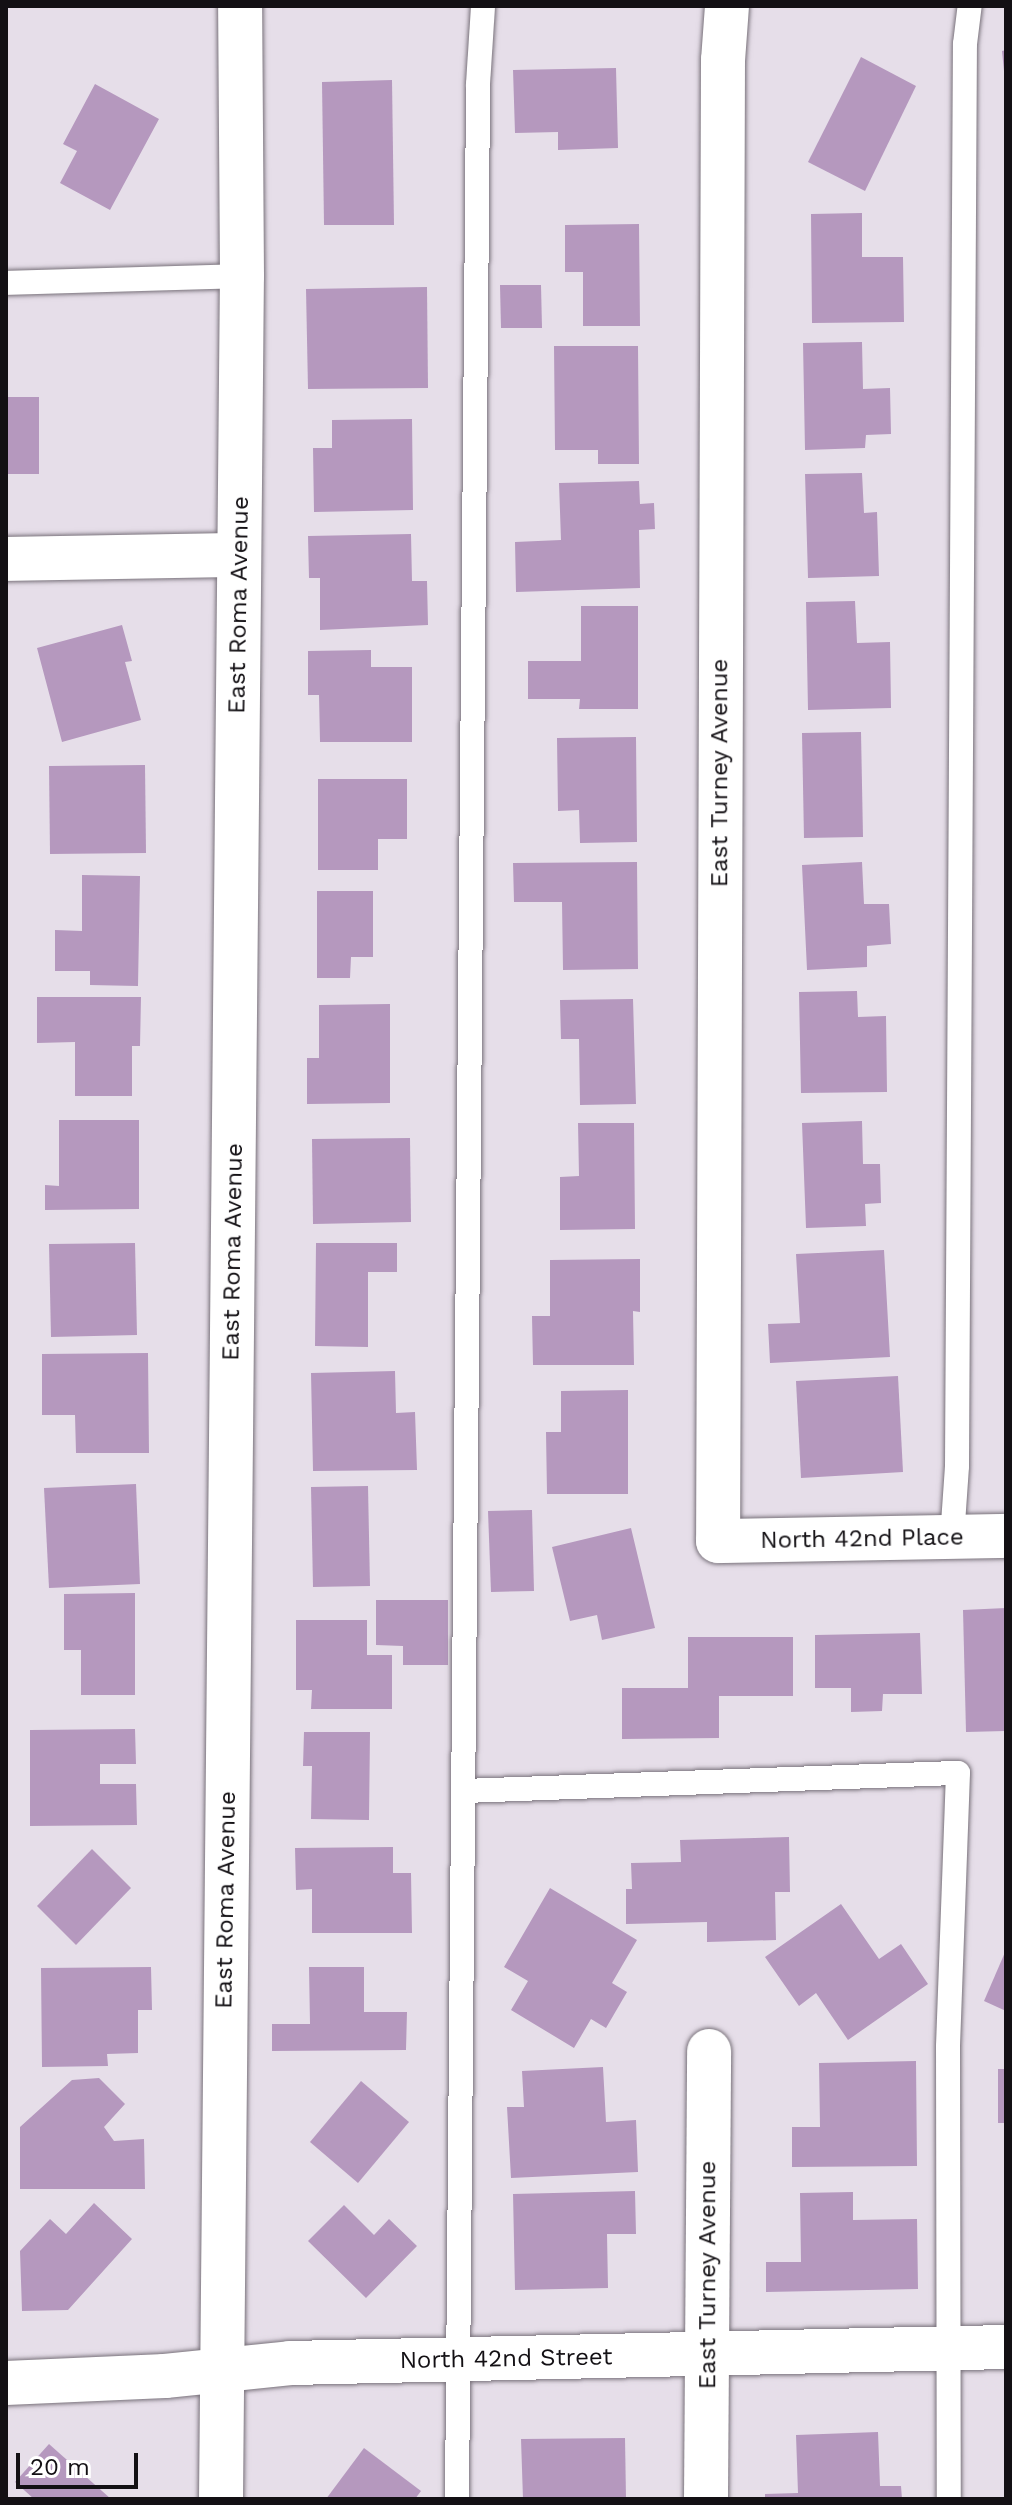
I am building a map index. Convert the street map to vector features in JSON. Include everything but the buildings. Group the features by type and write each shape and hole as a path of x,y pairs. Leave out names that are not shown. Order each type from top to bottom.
{"street":[{"name":"East Roma Avenue","path":"221,2499 242,276 240,6"},
{"name":"East Turney Avenue","path":"718,1541 723,92 727,6"},
{"path":"6,559 239,555"},
{"name":"North 42nd Place","path":"718,1541 1006,1536"},
{"name":"East Turney Avenue","path":"706,2499 709,2051"},
{"name":"North 42nd Street","path":"6,2383 222,2371 290,2363 1006,2347"}],"lane":[{"path":"457,2499 478,100 483,6"},
{"path":"952,1538 957,1466 965,44 970,6"},
{"path":"6,283 242,276"},
{"path":"464,1791 958,1773 948,2047 949,2499"}]}
